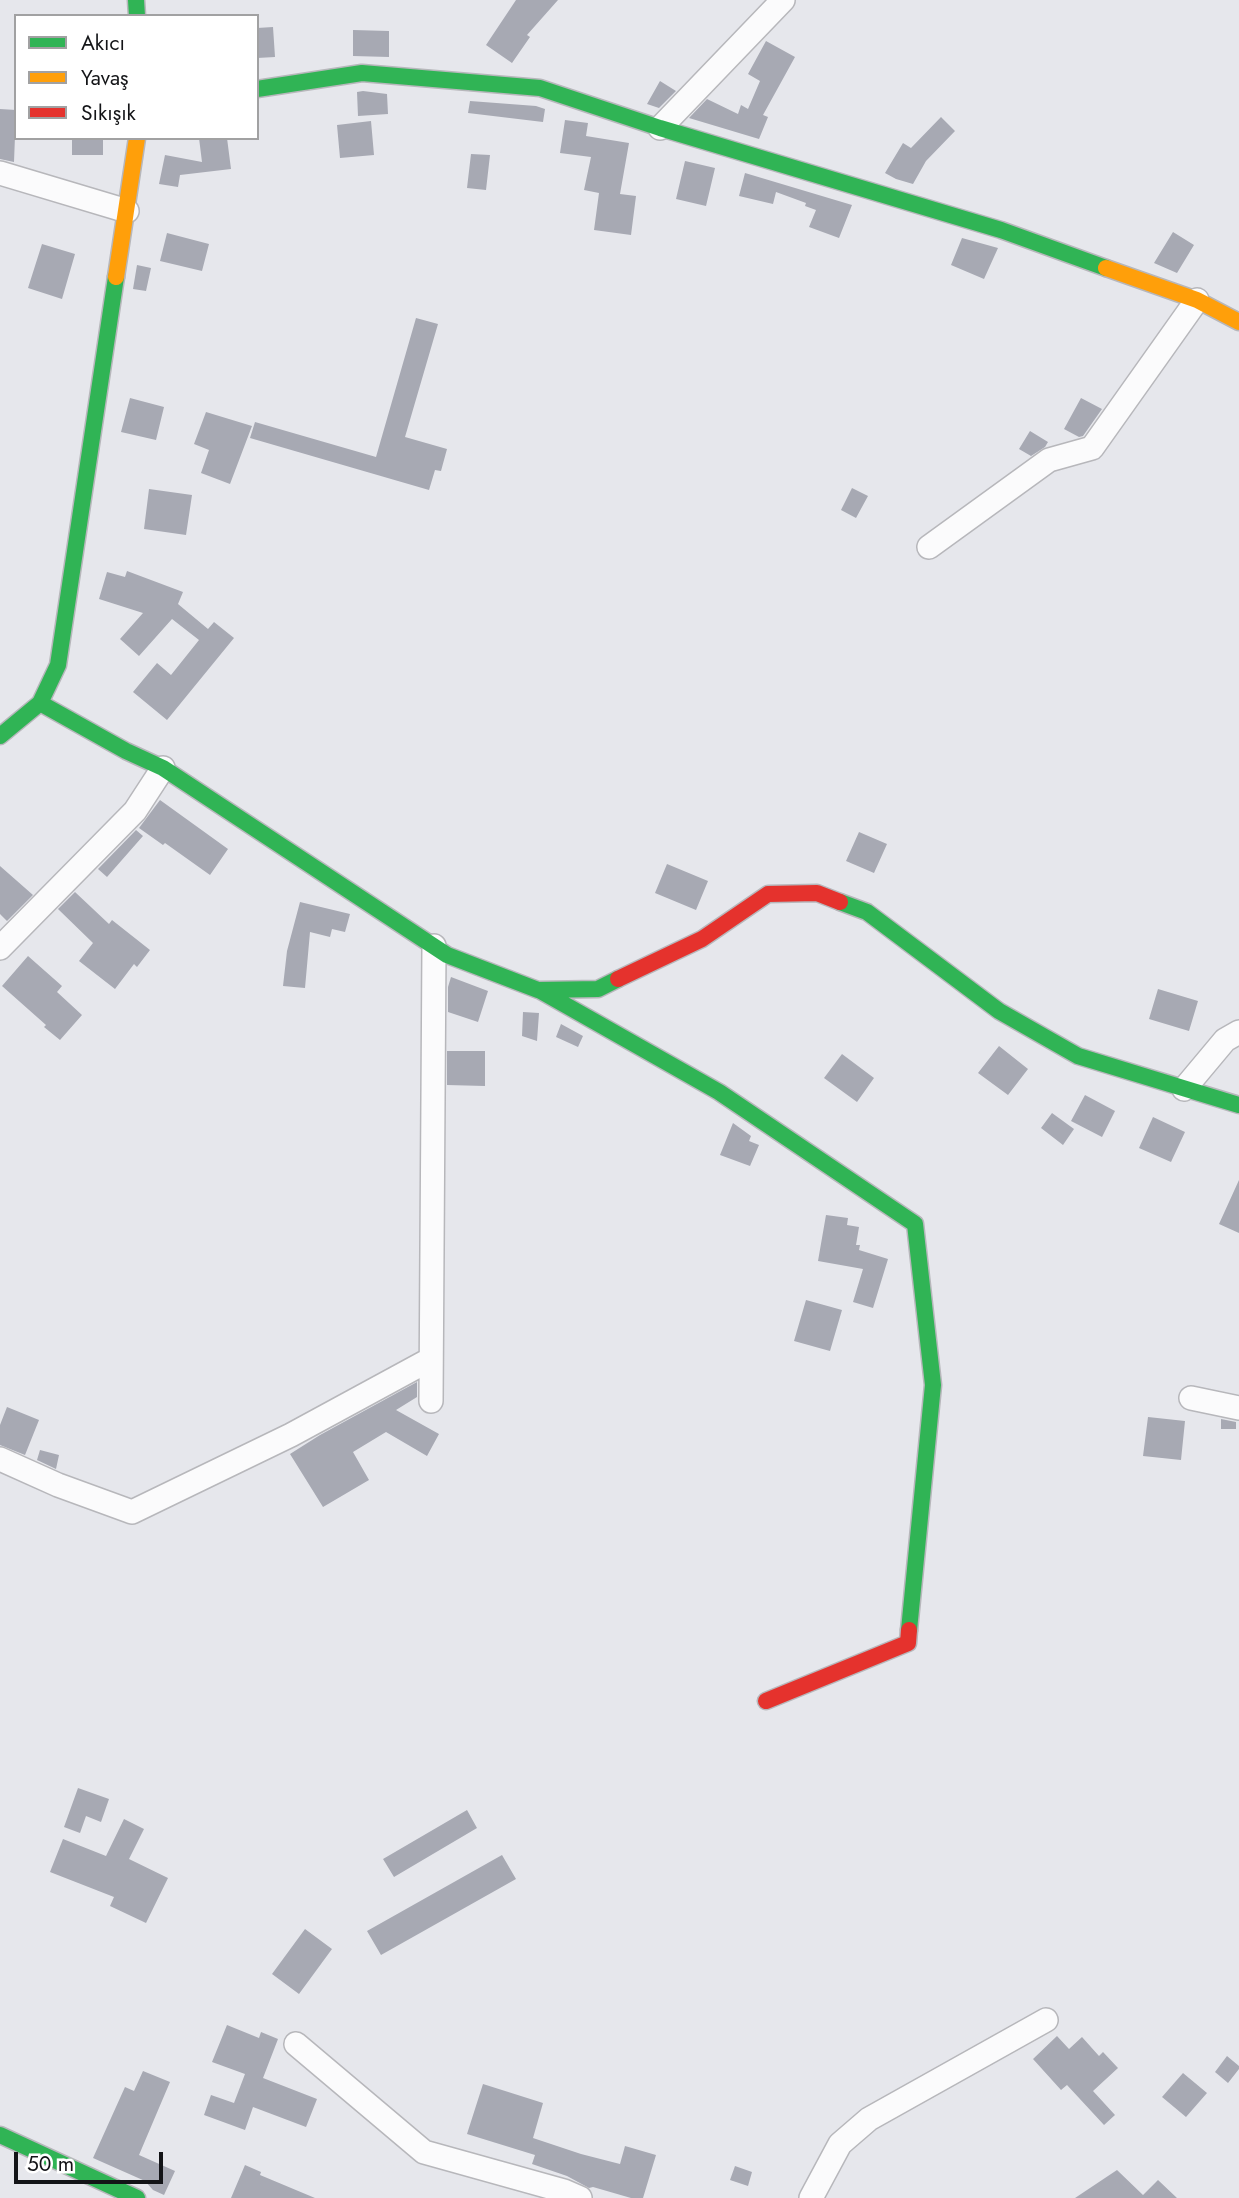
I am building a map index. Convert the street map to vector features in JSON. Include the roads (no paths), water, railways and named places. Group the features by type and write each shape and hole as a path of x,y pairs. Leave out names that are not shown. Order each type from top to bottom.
{"street":[{"path":"660,128 783,0"},
{"path":"259,89 362,74 540,88 660,128 1001,230 1197,300 1239,322"},
{"path":"0,736 12,729 40,703 58,665 137,140"},
{"path":"0,173 127,211"},
{"path":"929,547 1049,460 1092,448 1197,300"},
{"path":"40,703 126,751 163,768 447,955 538,990 719,1092 915,1224 933,1385 908,1643 766,1701"},
{"path":"0,948 135,811 163,768"},
{"path":"538,990 598,989 702,939 768,894 817,893 867,912 999,1011 1078,1056 1239,1105"},
{"path":"431,1401 434,946"},
{"path":"1184,1089 1225,1040 1239,1032"},
{"path":"0,1459 58,1485 132,1512 291,1435 431,1359"},
{"path":"1191,1398 1239,1408"},
{"path":"811,2198 840,2144 869,2119 1046,2020"},
{"path":"296,2044 424,2152 564,2191 580,2198"},
{"path":"0,2135 137,2198"}]}
